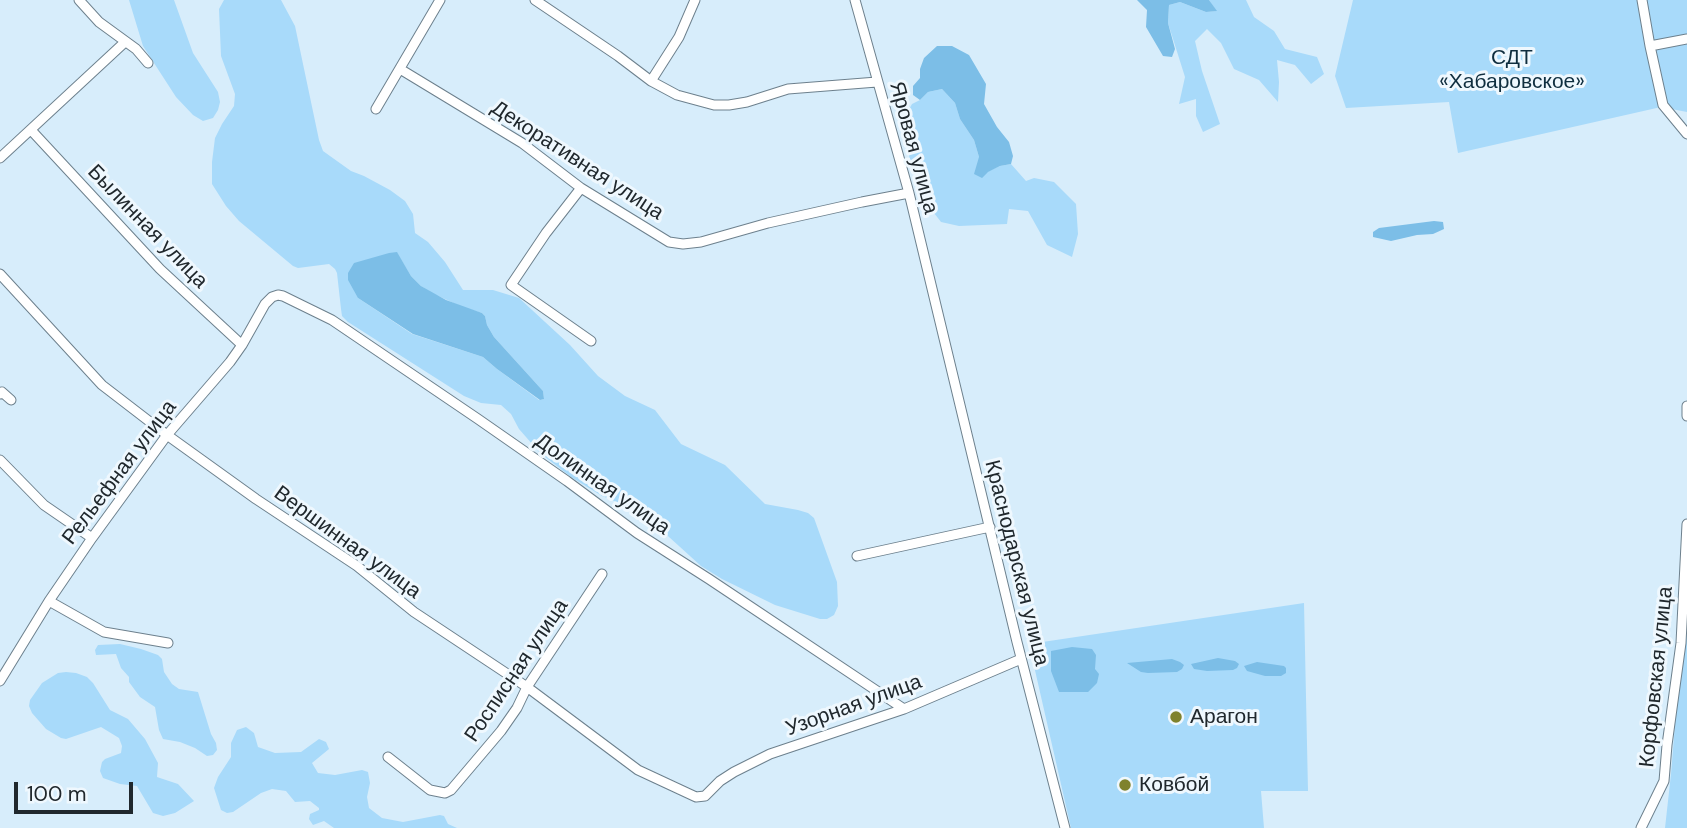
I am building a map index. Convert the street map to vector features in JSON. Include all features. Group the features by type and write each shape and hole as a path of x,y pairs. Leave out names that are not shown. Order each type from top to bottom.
{"street":[{"path":"79,0 99,22 136,49 148,63"},
{"path":"376,109 440,0"},
{"path":"535,0 651,81 677,95 714,105 747,102 788,89 877,82"},
{"path":"651,81 679,37 695,0"},
{"name":"Яровая улица","path":"855,0 909,193 935,306"},
{"path":"1642,0 1663,105 1687,134"},
{"path":"1650,46 1687,39"},
{"path":"0,158 125,42"},
{"name":"Декоративная улица","path":"400,69 522,143 581,188 669,242 701,242 768,223 909,193"},
{"name":"Былинная улица","path":"31,130 160,269 242,345"},
{"path":"581,188 511,285 591,341"},
{"name":"Вершинная улица","path":"0,274 102,386 167,435 256,499 357,566 414,612 527,687 638,770 684,793 696,797 705,796"},
{"name":"Рельефная улица","path":"0,681 92,538 167,435 230,362 265,304 278,295"},
{"name":"Долинная улица","path":"278,295 342,327 544,465 637,533 904,709"},
{"name":"Краснодарская улица","path":"935,306 1065,828"},
{"path":"0,394 2,392 11,400"},
{"path":"1687,406 1687,415"},
{"path":"0,460 44,505 92,538"},
{"name":"Корфовская улица","path":"1641,828 1664,781 1681,643 1687,524"},
{"path":"857,556 990,527"},
{"name":"Росписная улица","path":"388,757 430,790 445,793 451,790 493,742 517,708 527,687 602,574"},
{"path":"49,601 104,632 168,643"},
{"name":"Узорная улица","path":"705,796 734,772 771,754 904,709 1021,659"}],"green space":[{"path":"129,0 174,0 193,53 218,92 220,102 213,118 203,121 193,115 176,97 143,46"},
{"path":"224,0 281,0 295,26 323,151 351,171 390,190 405,201 413,214 415,233 428,242 445,262 463,290 493,290 519,298 570,345 598,376 625,396 655,410 681,444 725,465 765,504 798,510 814,518 837,582 838,606 834,615 820,619 775,605 701,566 658,527 638,517 629,507 602,496 571,477 540,453 501,405 481,403 464,396 348,322 342,316 337,273 329,264 298,268 293,266 239,221 212,184 215,138 234,106 235,94 221,56 219,9","holes":["389,253 397,253 411,276 421,286 462,307 482,313 494,337 543,391 544,399 539,400 483,357 412,334 358,298"]},
{"path":"1209,0 1246,0 1254,17 1274,31 1285,49 1317,57 1324,74 1311,84 1295,65 1277,60 1278,102 1259,80 1234,69 1221,43 1207,29 1195,41 1220,124 1203,132 1196,116 1196,99 1179,104 1185,77 1168,23 1169,5 1180,2 1206,12 1216,11"},
{"name":"СДТ «Хабаровское»","path":"1353,0 1687,0 1687,112 1661,107 1458,153 1449,102 1346,108 1335,76"},
{"path":"942,89 955,103 960,119 974,140 987,172 1011,164 1026,181 1034,178 1054,182 1076,204 1078,234 1072,257 1047,245 1028,211 1009,209 1007,224 959,226 941,222 920,195 908,152 903,120 912,104 928,92"},
{"path":"1687,575 1687,828 1665,828 1671,774"},
{"name":"Арагон","path":"1304,603 1308,791 1261,791 1264,828 1071,828 1029,644"},
{"path":"120,644 158,655 172,684 179,689 198,692 216,743 217,750 213,755 207,756 180,742 163,739 155,707 140,697 121,668 116,654 96,655 98,645"},
{"path":"58,673 87,677 93,683 110,710 128,719 145,739 158,763 157,777 178,784 194,801 175,813 163,816 153,813 137,786 103,778 100,771 102,762 121,753 119,738 101,727 66,739 46,729 32,713 30,700 42,683"},
{"path":"246,727 254,733 258,747 275,753 301,752 319,739 326,742 329,749 312,763 318,773 335,775 362,770 368,772 369,808 382,818 403,822 440,815 444,816 448,824 457,828 334,828 324,821 313,825 309,819 310,814 319,808 310,801 295,802 286,791 272,789 227,813 221,810 214,788 231,757 231,743 237,730"}],"shaded area":[{"path":"1137,0 1209,0 1217,11 1206,12 1180,2 1169,5 1168,23 1175,49 1172,57 1163,56 1146,27 1147,10"},
{"path":"937,46 952,46 969,55 986,84 984,104 1009,142 1013,156 1011,164 1000,166 982,178 974,174 979,157 974,140 960,119 955,103 942,89 928,92 920,100 913,95 913,86 920,78 924,58"},
{"path":"1443,222 1444,229 1433,234 1391,241 1373,237 1373,232 1379,228"},
{"path":"397,252 411,276 421,286 485,316 494,337 543,391 544,399 540,400 483,357 413,334 358,298 348,280 348,273 354,263"},
{"path":"1072,647 1092,649 1096,655 1095,669 1099,674 1097,683 1088,692 1059,692 1051,671 1051,651"},
{"path":"1218,658 1239,664 1233,670 1207,671 1194,669 1191,664"},
{"path":"1172,659 1184,665 1182,669 1177,672 1148,673 1141,672 1127,663"},
{"path":"1257,662 1284,666 1286,673 1281,676 1265,676 1247,671 1244,666"}],"place":[{"name":"Арагон","path":"1176,717"},
{"name":"Ковбой","path":"1125,785"}]}
